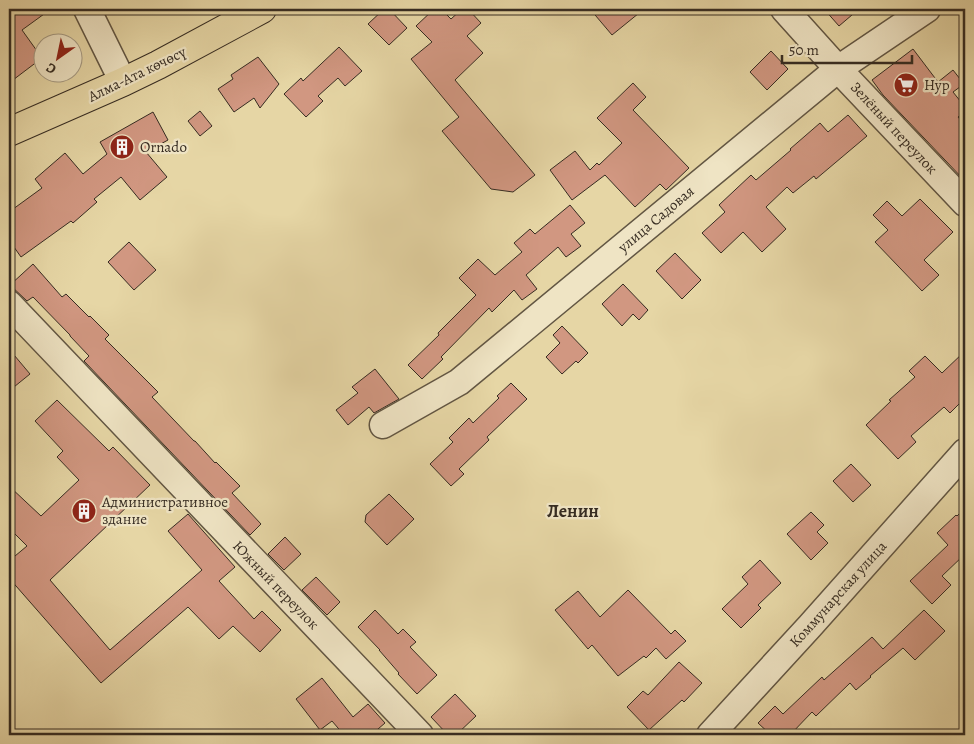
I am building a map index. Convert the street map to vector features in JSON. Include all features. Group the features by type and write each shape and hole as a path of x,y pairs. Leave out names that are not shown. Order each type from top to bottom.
{"highway":[{"name":"Алма-Ата көчөсү","path":"9,132 124,82 262,9"}],"street":[{"path":"87,9 124,82"},
{"name":"Зелёный переулок","path":"784,9 965,203"},
{"name":"улица Садовая","path":"383,425 459,382 838,69 927,9"},
{"name":"Южный переулок","path":"9,304 420,735"},
{"name":"Коммунарская улица","path":"710,735 965,452"}],"building":[{"path":"9,9 51,9 22,30 32,44 32,66 9,83"},
{"path":"384,9 389,9 407,28 389,45 368,24"},
{"path":"434,9 441,9 451,19 462,9 468,9 481,23 467,36 483,53 455,80 535,175 513,192 491,189 442,131 459,117 411,59 432,42 416,26"},
{"path":"590,9 644,9 612,35"},
{"path":"824,9 859,9 839,26"},
{"path":"339,47 362,71 345,86 338,78 318,96 323,101 306,117 284,94 301,78 303,81"},
{"path":"913,49 938,82 953,70 964,84 953,92 965,107 965,111 958,117 965,125 965,181 883,95 872,80"},
{"path":"771,51 788,69 767,90 750,72"},
{"path":"258,57 279,84 260,108 254,98 234,112 218,89 233,79 231,75"},
{"path":"633,83 646,97 633,110 689,168 666,190 660,184 635,207 605,175 572,200 550,170 575,151 590,170 597,163 599,165 622,143 597,118"},
{"path":"200,111 212,126 200,136 188,121"},
{"path":"153,112 168,140 146,152 167,177 140,200 121,177 94,199 97,202 73,223 71,221 21,257 9,240 9,212 42,188 35,179 65,153 83,174 107,154 100,142"},
{"path":"848,115 867,136 816,179 814,176 793,193 787,187 766,207 786,229 762,252 743,232 721,253 702,233 725,212 719,205 751,175 756,180 820,123 828,132"},
{"path":"920,199 953,232 924,260 939,275 922,291 875,242 888,230 873,215 887,201 902,216"},
{"path":"570,205 585,223 571,234 581,246 566,257 558,247 526,275 537,289 522,300 514,290 492,312 489,308 441,357 443,359 422,379 408,365 476,295 459,278 478,259 495,275 522,252 514,243 530,229 535,234"},
{"path":"129,242 156,270 134,290 108,262"},
{"path":"675,253 701,280 682,299 656,271"},
{"path":"33,264 62,297 66,294 109,335 105,339 158,392 152,397 215,463 240,486 232,493 261,524 250,535 84,361 89,356 70,335 33,297 27,301 10,285"},
{"path":"623,284 648,310 639,320 633,314 622,326 602,304"},
{"path":"562,326 588,353 562,374 546,357 560,343 553,335"},
{"path":"9,349 30,374 9,391"},
{"path":"965,351 965,398 950,413 944,407 911,436 916,442 898,459 866,425 891,401 889,400 915,377 909,371 925,356 942,373"},
{"path":"375,369 399,399 374,413 369,407 348,425 336,410 358,393 352,387"},
{"path":"511,383 527,399 487,437 489,440 459,469 464,474 451,486 430,464 453,442 449,438 469,418 473,423 499,398 497,396"},
{"path":"57,400 109,451 113,447 150,485 50,580 110,650 202,570 168,531 188,514 235,567 219,581 254,619 262,611 281,630 260,652 233,626 219,639 188,607 101,683 9,578 9,561 27,546 9,528 9,486 41,516 79,480 57,457 63,451 35,421"},
{"path":"851,464 871,485 853,502 833,481"},
{"path":"389,494 414,519 387,545 365,522 366,515"},
{"path":"965,508 965,554 942,576 951,585 932,604 910,581 948,545 937,533"},
{"path":"811,512 824,525 817,532 828,543 811,560 787,534"},
{"path":"285,537 301,554 284,570 268,554"},
{"path":"760,560 781,583 758,605 761,608 741,628 722,609 748,584 742,577"},
{"path":"316,577 340,602 327,615 302,590"},
{"path":"628,590 671,634 675,630 686,641 666,659 656,648 646,658 644,656 618,676 592,645 588,649 555,610 578,591 600,617"},
{"path":"375,610 398,634 403,629 416,642 410,647 437,675 417,694 358,627"},
{"path":"924,610 945,631 915,660 903,648 856,690 850,683 816,716 812,712 790,735 771,735 758,723 775,706 783,714 822,677 824,680 872,637 883,649"},
{"path":"679,662 702,683 684,702 682,700 649,730 627,707 643,691 648,695"},
{"path":"322,678 353,717 368,704 385,723 371,735 344,735 332,721 320,730 296,699"},
{"path":"455,694 476,716 456,735 448,735 431,717"}],"place":[{"name":"Нур","path":"906,85"},
{"name":"Ornado","path":"122,147"},
{"name":"Административное здание","path":"84,511"}],"district":[{"name":"Ленин","path":"573,511"}]}
